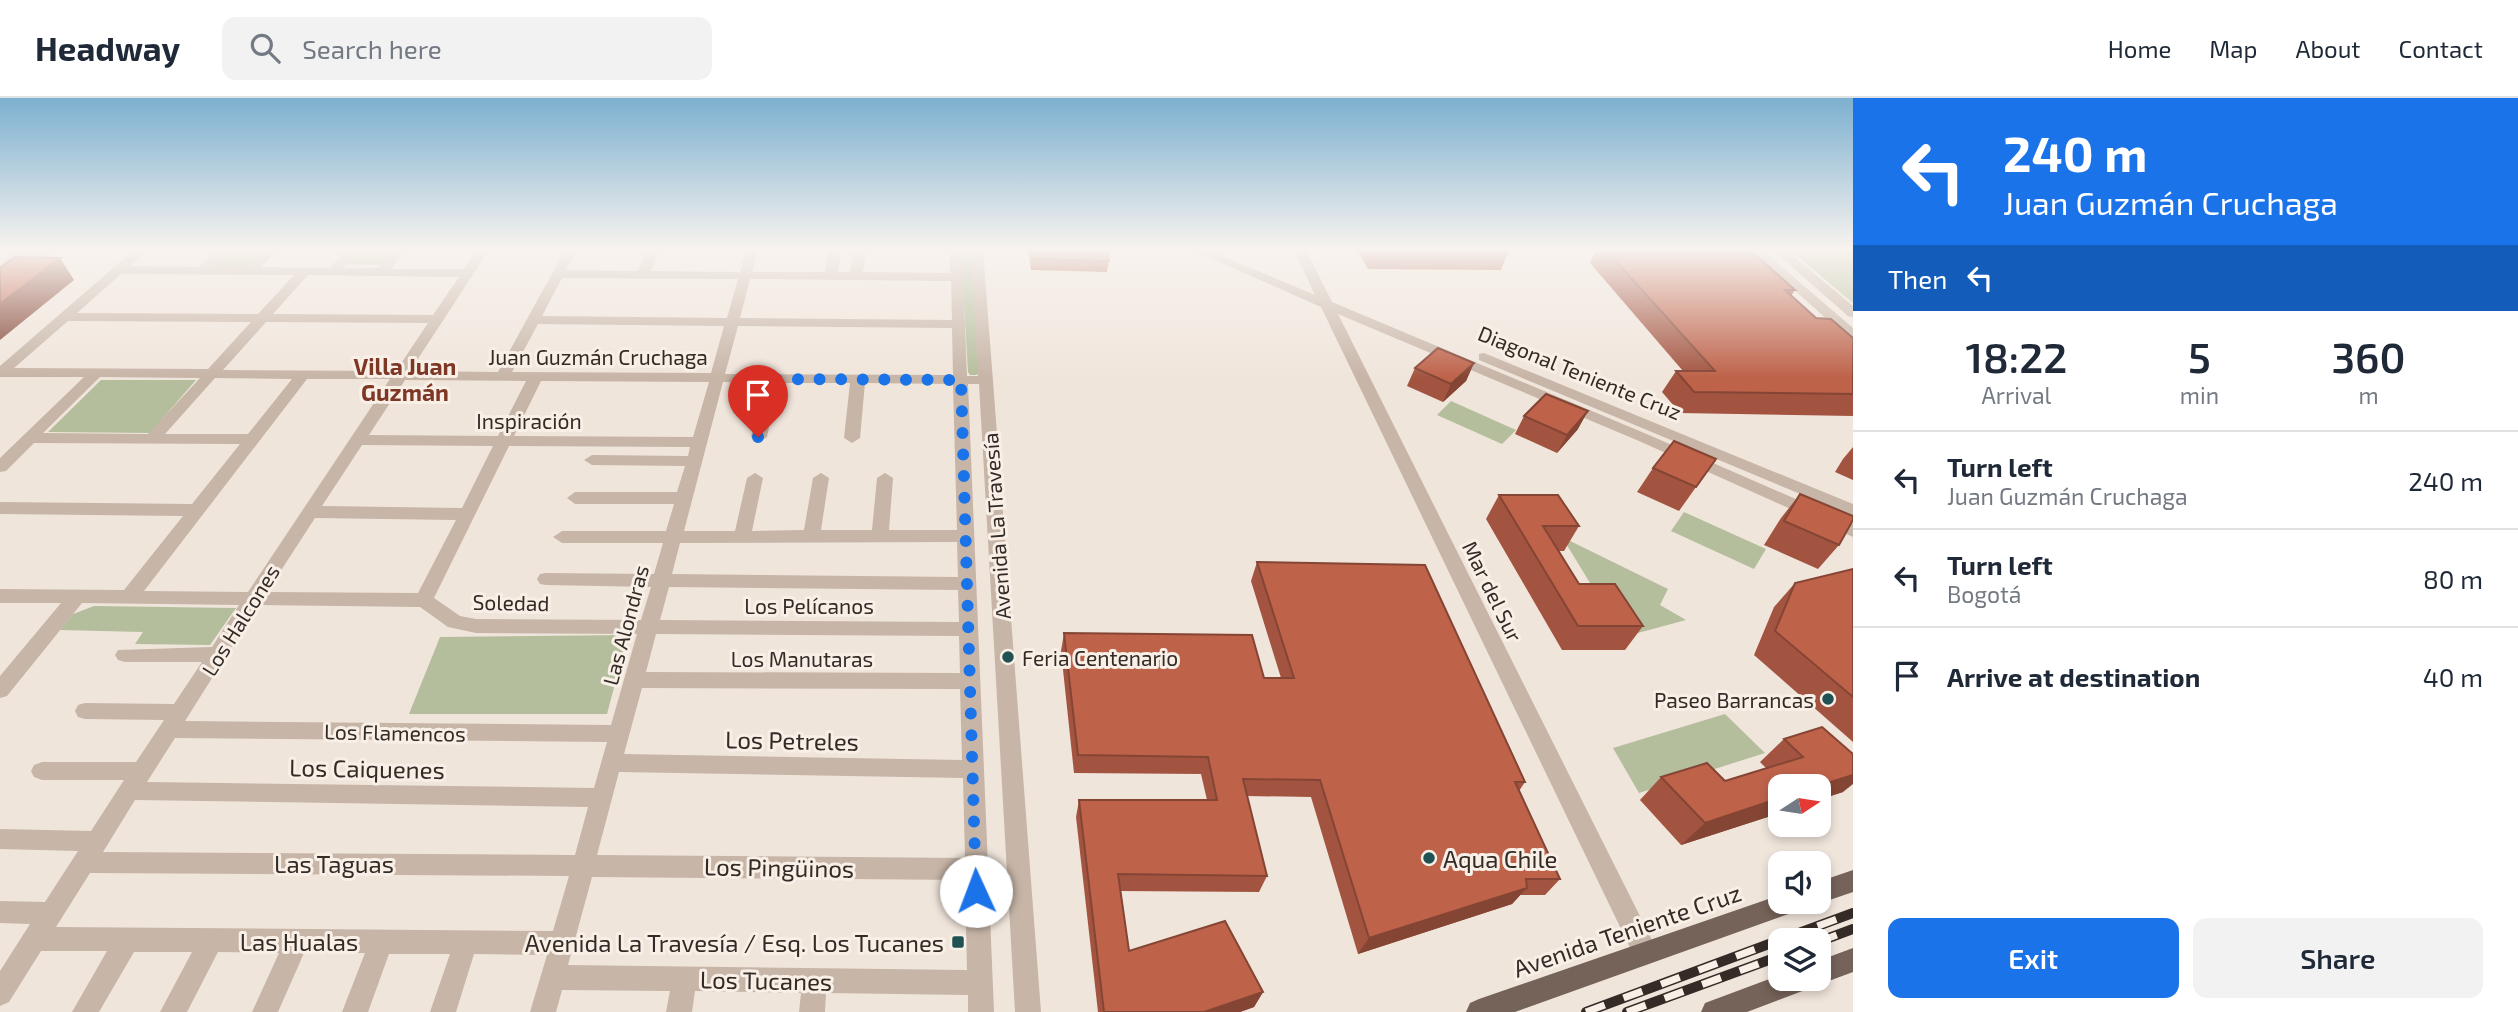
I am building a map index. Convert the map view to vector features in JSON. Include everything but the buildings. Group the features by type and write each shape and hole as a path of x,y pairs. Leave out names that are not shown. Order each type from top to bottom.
{"main road":[{"path":"1831,889 1853,881"},
{"name":"Avenida Teniente Cruz","path":"1479,1012 1768,910"},
{"path":"1831,968 1853,960"},
{"path":"1714,1012 1770,991"}],"street":[{"path":"1,372 92,293"},
{"path":"153,438 286,293"},
{"name":"Los Halcones","path":"0,993 253,598 455,293"},
{"path":"503,376 548,293"},
{"name":"Las Alondras","path":"543,1012 740,293"},
{"name":"Avenida La Travesía","path":"958,293 981,1012"},
{"name":"Avenida La Travesía","path":"980,293 1028,1012"},
{"name":"Diagonal Teniente Cruz","path":"1312,293 1853,510"},
{"name":"Diagonal Teniente Cruz","path":"1315,293 1853,531"},
{"name":"Mar del Sur","path":"1322,293 1645,953"},
{"path":"1804,293 1830,293 1853,313"},
{"path":"1804,293 1853,335"},
{"path":"64,317 437,319"},
{"path":"534,320 959,324"},
{"name":"Juan Guzmán Cruchaga","path":"1,372 986,380"},
{"path":"0,467 96,373"},
{"path":"129,597 303,374"},
{"path":"0,596 424,600 536,376"},
{"path":"758,437 771,379"},
{"path":"852,438 858,379"},
{"path":"30,438 253,439"},
{"name":"Inspiración","path":"358,440 699,442"},
{"path":"592,460 694,461"},
{"path":"742,536 755,478"},
{"path":"812,536 821,478"},
{"path":"880,536 885,478"},
{"name":"Diagonal Teniente Cruz","path":"1801,488 1853,518"},
{"path":"575,498 684,498"},
{"path":"0,508 197,510"},
{"path":"310,512 467,514"},
{"path":"562,537 966,536"},
{"path":"546,579 968,584"},
{"path":"0,690 77,597"},
{"name":"Soledad","path":"424,600 455,622 465,625 649,627"},
{"name":"Los Pelícanos","path":"649,627 968,629"},
{"path":"125,655 218,654"},
{"name":"Los Manutaras","path":"634,680 970,681"},
{"name":"Los Flamencos","path":"85,711 176,721 619,734"},
{"name":"Los Petreles","path":"611,763 972,769"},
{"name":"Los Caiquenes","path":"42,771 138,781 601,798"},
{"path":"0,839 98,841"},
{"name":"Las Taguas","path":"85,862 583,865"},
{"name":"Los Pingüinos","path":"583,865 975,869"},
{"path":"0,912 52,913"},
{"name":"Las Hualas","path":"35,939 562,943"},
{"path":"85,1012 127,940"},
{"path":"173,1012 211,940"},
{"path":"265,1012 297,941"},
{"path":"355,1012 382,942"},
{"path":"443,1012 466,942"},
{"name":"Los Tucanes","path":"552,977 979,983"},
{"path":"679,1012 685,979"},
{"path":"812,1012 814,981"}],"green space":[{"path":"963,293 974,293 979,371 977,375 970,375"},
{"path":"1841,293 1853,293 1853,303"},
{"path":"101,380 196,380 150,433 48,432"},
{"path":"1451,401 1516,430 1502,444 1437,415"},
{"path":"1684,512 1766,549 1754,569 1671,531"},
{"path":"1562,537 1668,589 1660,605 1686,620 1623,637"},
{"path":"94,606 236,608 210,645 135,644 143,632 60,630 73,614"},
{"path":"628,635 607,714 409,714 440,637"},
{"path":"1725,714 1765,753 1639,793 1613,748"}],"railway":[{"path":"1586,1012 1853,913"},
{"path":"1831,937 1853,929"},
{"path":"1627,1012 1768,960"}],"place":[{"name":"Feria Centenario","path":"1008,657"},
{"name":"Paseo Barrancas","path":"1828,699"},
{"name":"Aqua Chile","path":"1429,858"},
{"name":"Avenida La Travesía / Esq. Los Tucanes","path":"958,942"}],"district":[{"name":"Villa Juan Guzmán","path":"405,379"}],"route":[{"path":"758,437 771,379 961,380 976,891"}]}
